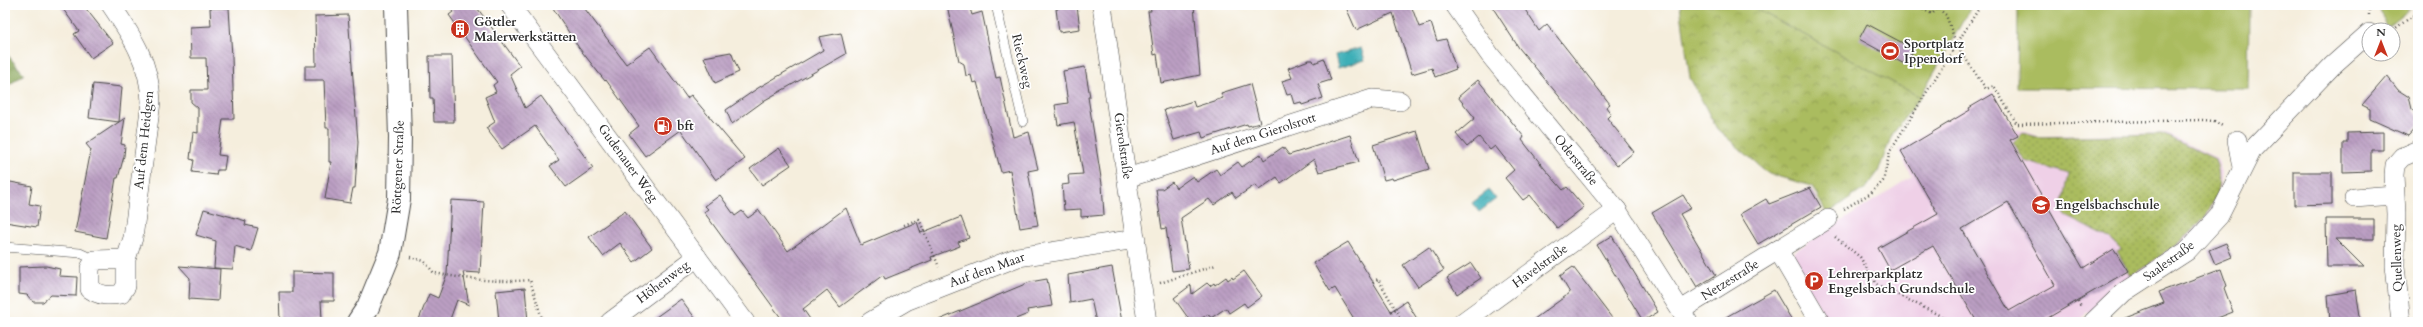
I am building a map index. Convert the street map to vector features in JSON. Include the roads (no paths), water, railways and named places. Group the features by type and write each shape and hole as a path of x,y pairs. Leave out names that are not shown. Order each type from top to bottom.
{"street":[{"name":"Auf dem Heidgen","path":"95,260 90,268 90,289 98,294 114,296 121,294 126,286 126,259 133,238 151,102 151,88 139,49 111,5"},
{"name":"Röttgener Straße","path":"358,322 368,306 390,253 398,207 400,170 396,5"},
{"name":"Gudenauer Weg","path":"510,5 745,322"},
{"name":"Gierolstraße","path":"1102,5 1147,322"},
{"name":"Oderstraße","path":"1455,5 1490,55 1617,210 1684,316"},
{"name":"Saalestraße","path":"2093,322 2124,292 2187,251 2218,216 2252,150 2333,65 2361,40"},
{"name":"Auf dem Gierolsrott","path":"1127,178 1372,99 1400,101"},
{"path":"2237,140 2242,167"},
{"name":"Quellenweg","path":"2401,322 2395,266 2395,165 2402,157 2418,150"},
{"path":"2354,198 2394,195"},
{"name":"Havelstraße","path":"1463,322 1617,210"},
{"name":"Netzestraße","path":"1684,316 1778,250 1823,222"},
{"name":"Auf dem Maar","path":"870,322 906,301 1018,257 1136,239"},
{"path":"1778,250 1820,322"},
{"name":"Höhenweg","path":"610,322 697,257"},
{"path":"95,260 126,259"}],"lane":[{"name":"Rieckweg","path":"996,5 1023,122"},
{"path":"5,247 80,253 95,260"}],"water":[{"path":"1361,48 1365,60 1338,68 1335,55"},
{"path":"1489,190 1496,199 1479,212 1472,203"}],"place":[{"name":"Göttler Malerwerkstätten","path":"460,29"},
{"name":"Sportplatz Ippendorf","path":"1890,51"},
{"name":"bft","path":"663,126"},
{"name":"Engelsbachschule","path":"2041,205"},
{"name":"Lehrerparkplatz Engelsbach Grundschule","path":"1814,281"}]}
